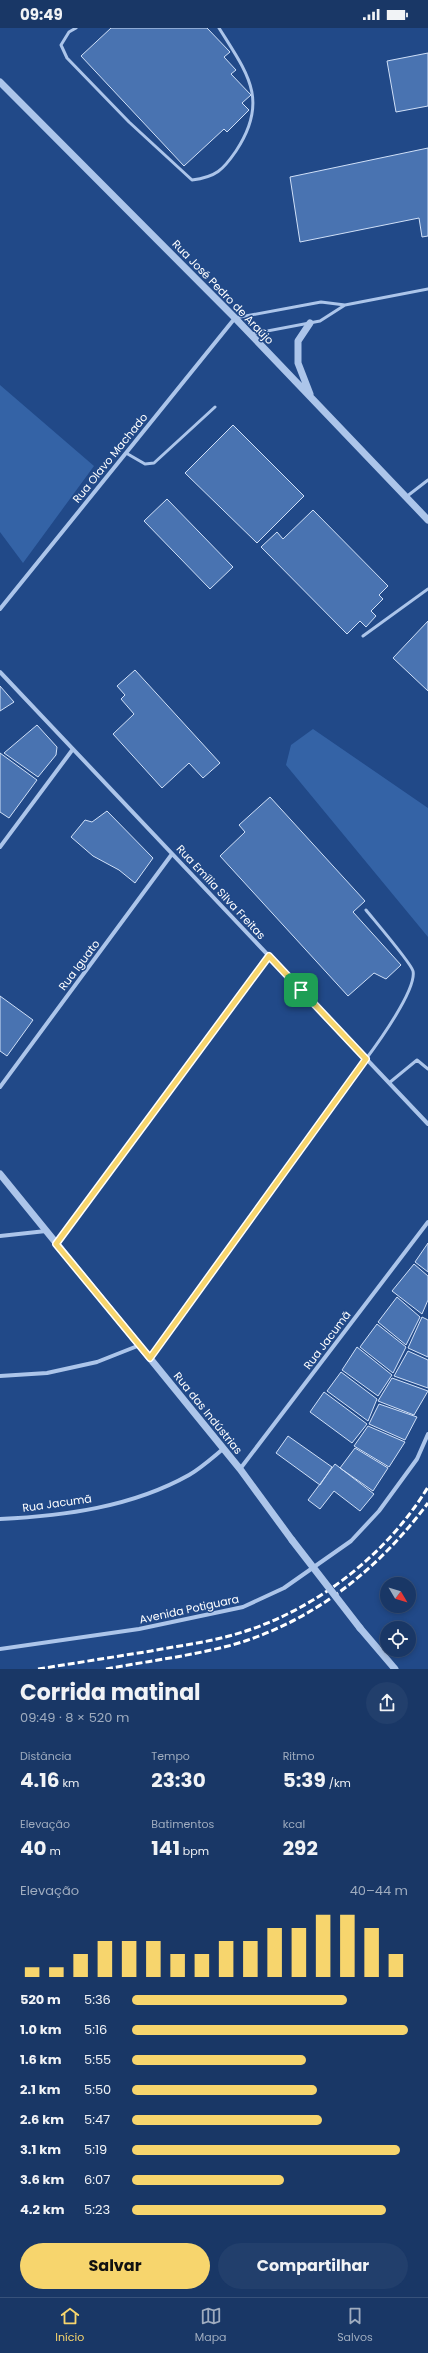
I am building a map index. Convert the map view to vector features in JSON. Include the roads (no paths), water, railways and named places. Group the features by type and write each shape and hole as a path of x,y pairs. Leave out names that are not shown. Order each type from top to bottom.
{"street":[{"name":"Rua José Pedro de Araújo","path":"0,82 235,318 428,520"},
{"name":"Rua Olavo Machado","path":"0,609 235,318"},
{"path":"310,323 298,341 298,363 311,398"},
{"name":"Rua Emília Silva Freitas","path":"0,672 428,1124"},
{"path":"0,847 72,749"},
{"name":"Rua Iguato","path":"0,1087 172,854"},
{"path":"56,1244 269,956"},
{"path":"150,1358 366,1059"},
{"name":"Rua das Indústrias","path":"0,1174 240,1469 292,1540 360,1628 395,1669"},
{"name":"Rua Jacumã","path":"240,1469 428,1222"},
{"path":"0,1236 46,1231"},
{"path":"0,1376 47,1373 97,1362 140,1345"},
{"name":"Avenida Potiguara","path":"0,1649 139,1629 243,1607 284,1588 351,1541 379,1511 417,1459 428,1434"},
{"name":"Rua Jacumã","path":"0,1519 42,1517 81,1511 144,1495 189,1475 223,1449"}],"lane":[{"path":"76,28 69,32 61,45 67,58 129,122 192,180 206,178 224,168 246,136 254,106 248,76 219,28"},
{"path":"235,318 321,302 345,304 428,289"},
{"path":"250,334 320,321 345,304"},
{"path":"126,453 145,464 154,463 215,407"},
{"path":"406,497 428,480"},
{"path":"363,636 428,589"},
{"path":"366,910 413,970 414,982 406,998 366,1059"},
{"path":"389,1083 417,1060 428,1069"}],"railway":[{"path":"38,1669 200,1643 229,1636 288,1614 316,1598 367,1560 390,1537 410,1513 428,1487"},
{"path":"106,1669 217,1649 262,1635 290,1622 317,1607 366,1571 409,1527 428,1503"}]}
